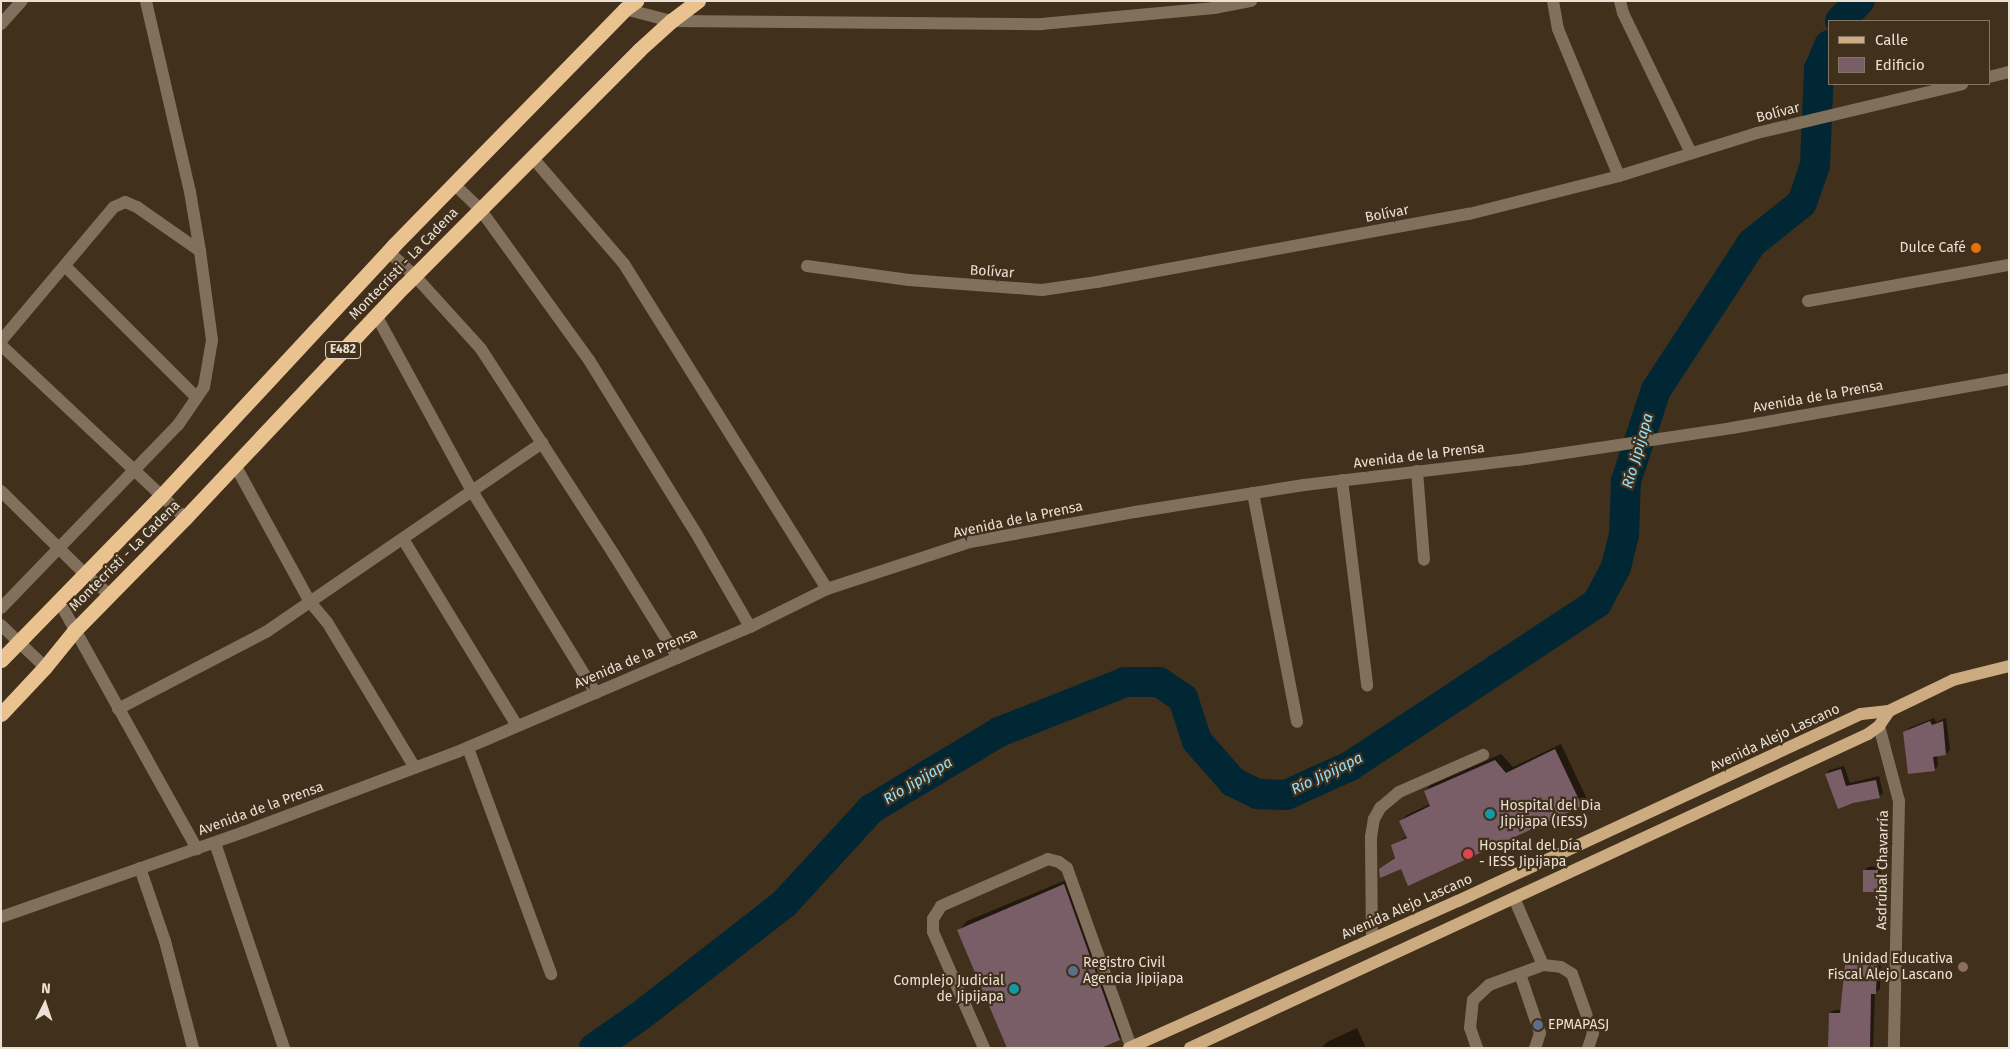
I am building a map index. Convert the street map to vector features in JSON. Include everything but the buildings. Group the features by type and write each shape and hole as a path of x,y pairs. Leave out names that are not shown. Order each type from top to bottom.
{"highway":[{"name":"Montecristi - La Cadena","path":"1,714 45,667 75,630 185,518 414,275 671,21 698,1"},
{"name":"Montecristi - La Cadena","path":"1,660 162,496 388,251 630,5"}],"main road":[{"name":"Avenida Alejo Lascano","path":"1130,1047 1372,939 1861,714 1888,712 1953,680 2009,666"},
{"name":"Avenida Alejo Lascano","path":"1190,1048 1704,812 1868,734 1878,726 1888,712"}],"street":[{"path":"1,24 22,1"},
{"path":"1,608 178,425 204,387 212,340 200,251 190,192 146,1"},
{"path":"630,5 671,21 1041,24 1214,8 1251,1"},
{"path":"1553,1 1558,29 1619,176"},
{"path":"1620,1 1623,13 1691,153"},
{"path":"1990,77 2009,72"},
{"name":"Bolívar","path":"807,266 909,280 1042,290 1204,264 1469,214 1619,176 1757,133 1958,85"},
{"path":"532,157 624,264 827,589"},
{"path":"454,184 480,209 589,360 696,533 750,626"},
{"path":"185,518 1,343 114,207 125,202 137,207 200,251"},
{"path":"388,251 414,275 481,349 678,658"},
{"path":"1808,301 2009,265"},
{"path":"65,266 196,397"},
{"path":"376,315 472,491 596,693"},
{"name":"Avenida de la Prensa","path":"1,917 215,843 468,748 678,658 827,589 970,542 1253,493 1653,440 2009,379"},
{"path":"118,709 266,632 542,443"},
{"path":"235,465 310,602 326,622 415,768"},
{"path":"1416,471 1424,560"},
{"path":"1342,480 1367,685"},
{"path":"1,491 85,574 110,595"},
{"path":"1253,493 1297,722"},
{"path":"403,539 517,726"},
{"path":"59,601 197,849"},
{"path":"1,625 45,667"},
{"name":"Asdrúbal Chavarría","path":"1878,726 1899,801 1894,1048"},
{"path":"468,748 550,974"},
{"path":"1372,939 1371,836 1377,813 1390,798 1400,792 1482,755"},
{"path":"215,843 284,1048"},
{"path":"984,1048 933,932 933,920 940,906 1048,859 1059,862 1067,868 1130,1047"},
{"path":"140,868 165,941 193,1048"},
{"path":"1514,898 1543,965"},
{"path":"1477,1048 1470,1028 1473,1000 1489,985 1543,965 1560,967 1572,974 1594,1033 1588,1048"},
{"path":"1520,974 1540,1033 1535,1048"}],"waterway":[{"name":"Río Jipijapa","path":"1841,20 1859,1"},
{"name":"Río Jipijapa","path":"594,1048 640,1016 784,904 871,809 999,732 1125,682 1159,682 1183,698 1197,741 1233,782 1258,794 1286,795 1350,766 1597,603 1616,567 1624,535 1626,481 1656,390 1752,243 1802,203 1815,165 1819,69 1828,47"}],"place":[{"name":"Dulce Café","path":"1976,248"},
{"name":"Hospital del Dia Jipijapa (IESS)","path":"1490,814"},
{"name":"Hospital del Día - IESS Jipijapa","path":"1468,854"},
{"name":"Unidad Educativa Fiscal Alejo Lascano","path":"1963,967"},
{"name":"Registro Civil Agencia Jipijapa","path":"1073,971"},
{"name":"Complejo Judicial de Jipijapa","path":"1014,989"},
{"name":"EPMAPASJ","path":"1538,1025"}]}
